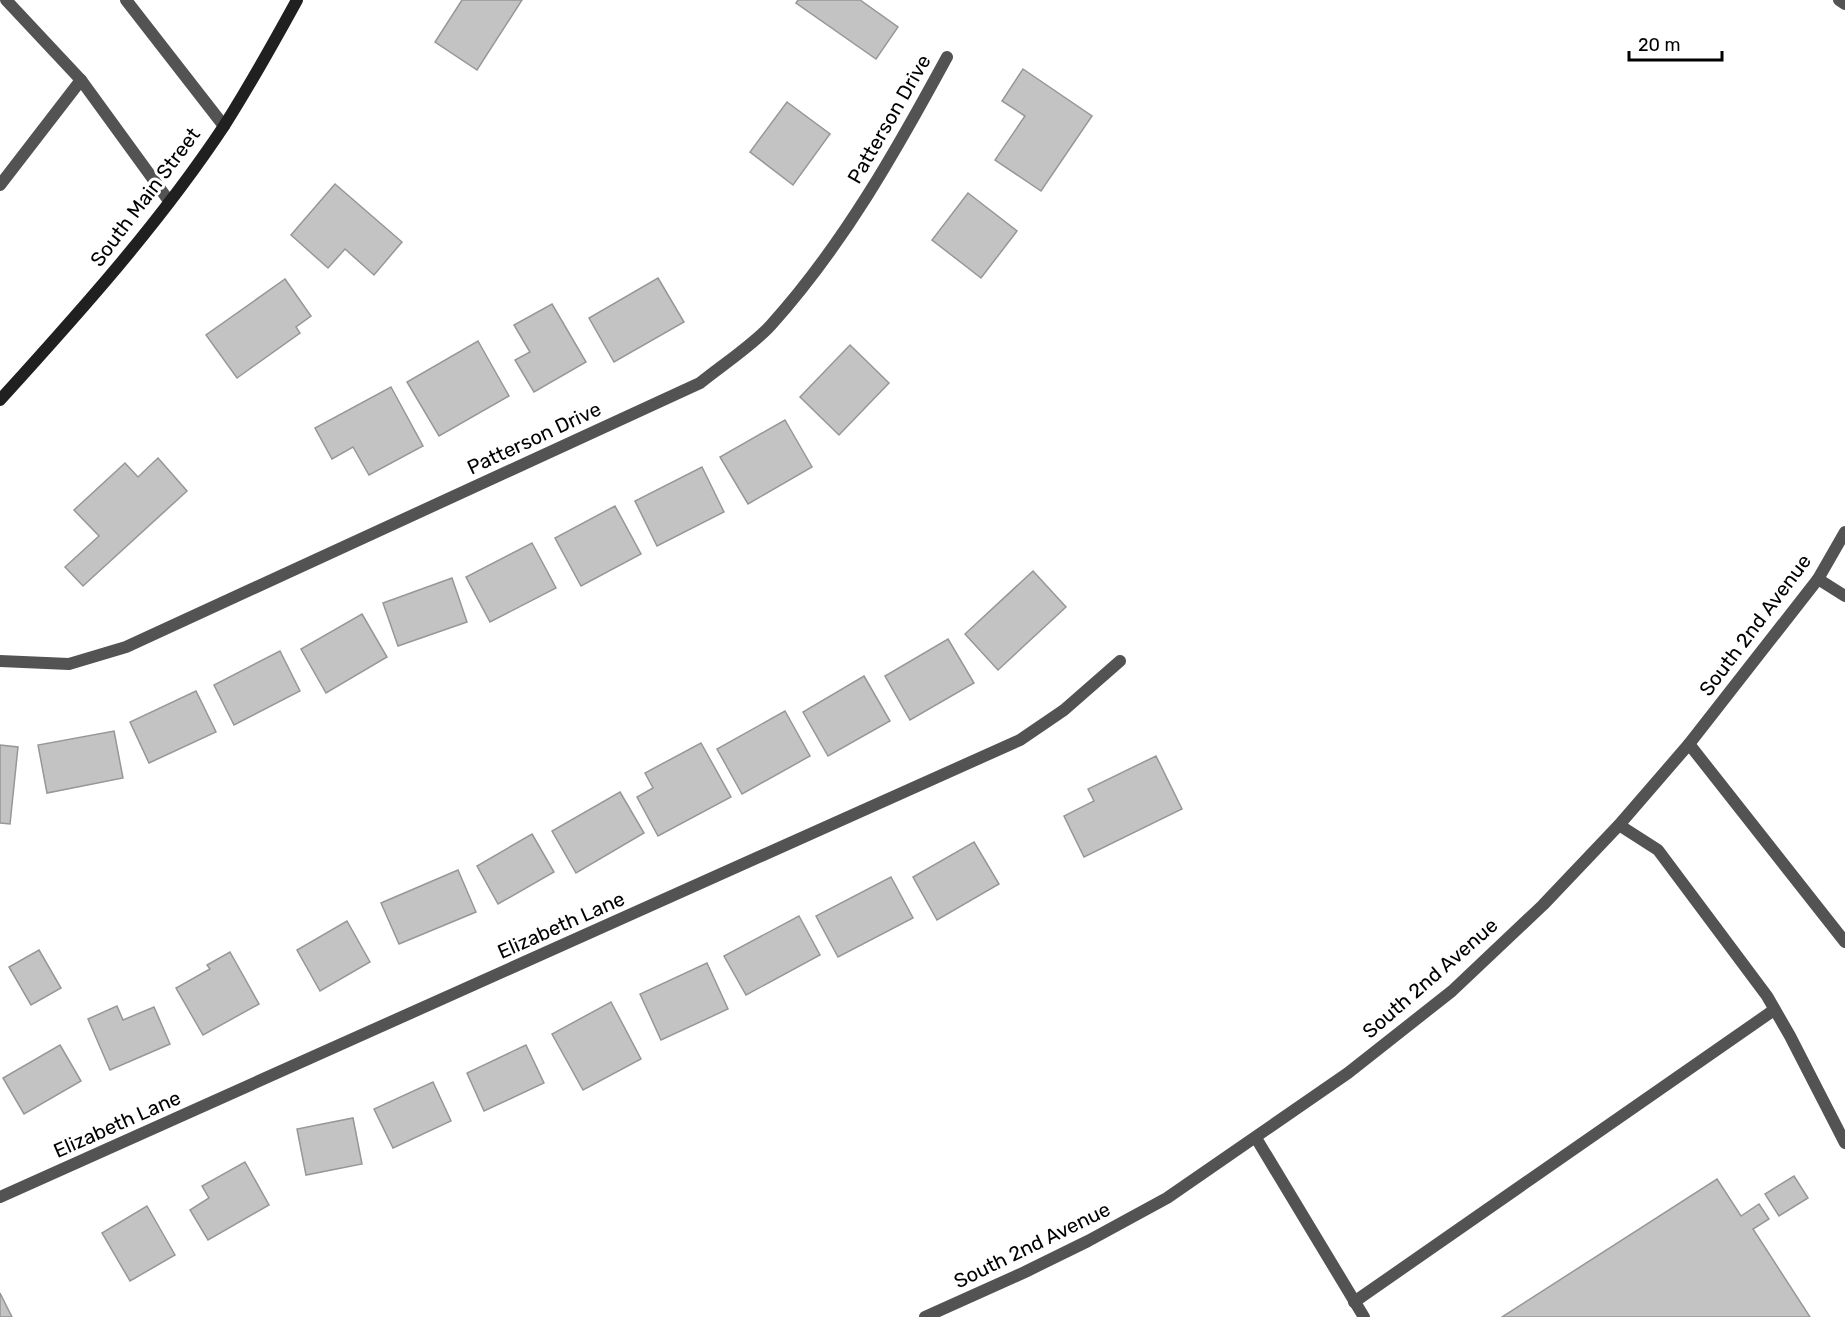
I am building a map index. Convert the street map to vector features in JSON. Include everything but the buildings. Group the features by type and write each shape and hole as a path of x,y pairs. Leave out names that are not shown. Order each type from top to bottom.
{"main road":[{"name":"South Main Street","path":"0,400 95,295 169,201 224,126 297,0"}],"street":[{"path":"6,0 81,80 169,201"},
{"path":"126,0 224,126"},
{"path":"1839,0 1845,4"},
{"name":"Patterson Drive","path":"0,661 69,664 126,647 700,383 770,327 819,267 889,164 947,57"},
{"path":"0,185 81,80"},
{"name":"South 2nd Avenue","path":"925,1317 1025,1272 1167,1198 1348,1073 1452,992 1543,905 1619,825 1689,744 1818,579 1845,532"},
{"path":"1818,579 1845,596"},
{"name":"Elizabeth Lane","path":"0,1197 1020,740 1064,710 1120,661"},
{"path":"1689,744 1845,942"},
{"path":"1619,825 1658,850 1767,996 1845,1143"},
{"path":"1354,1302 1774,1010"},
{"path":"1256,1138 1364,1317"}]}
